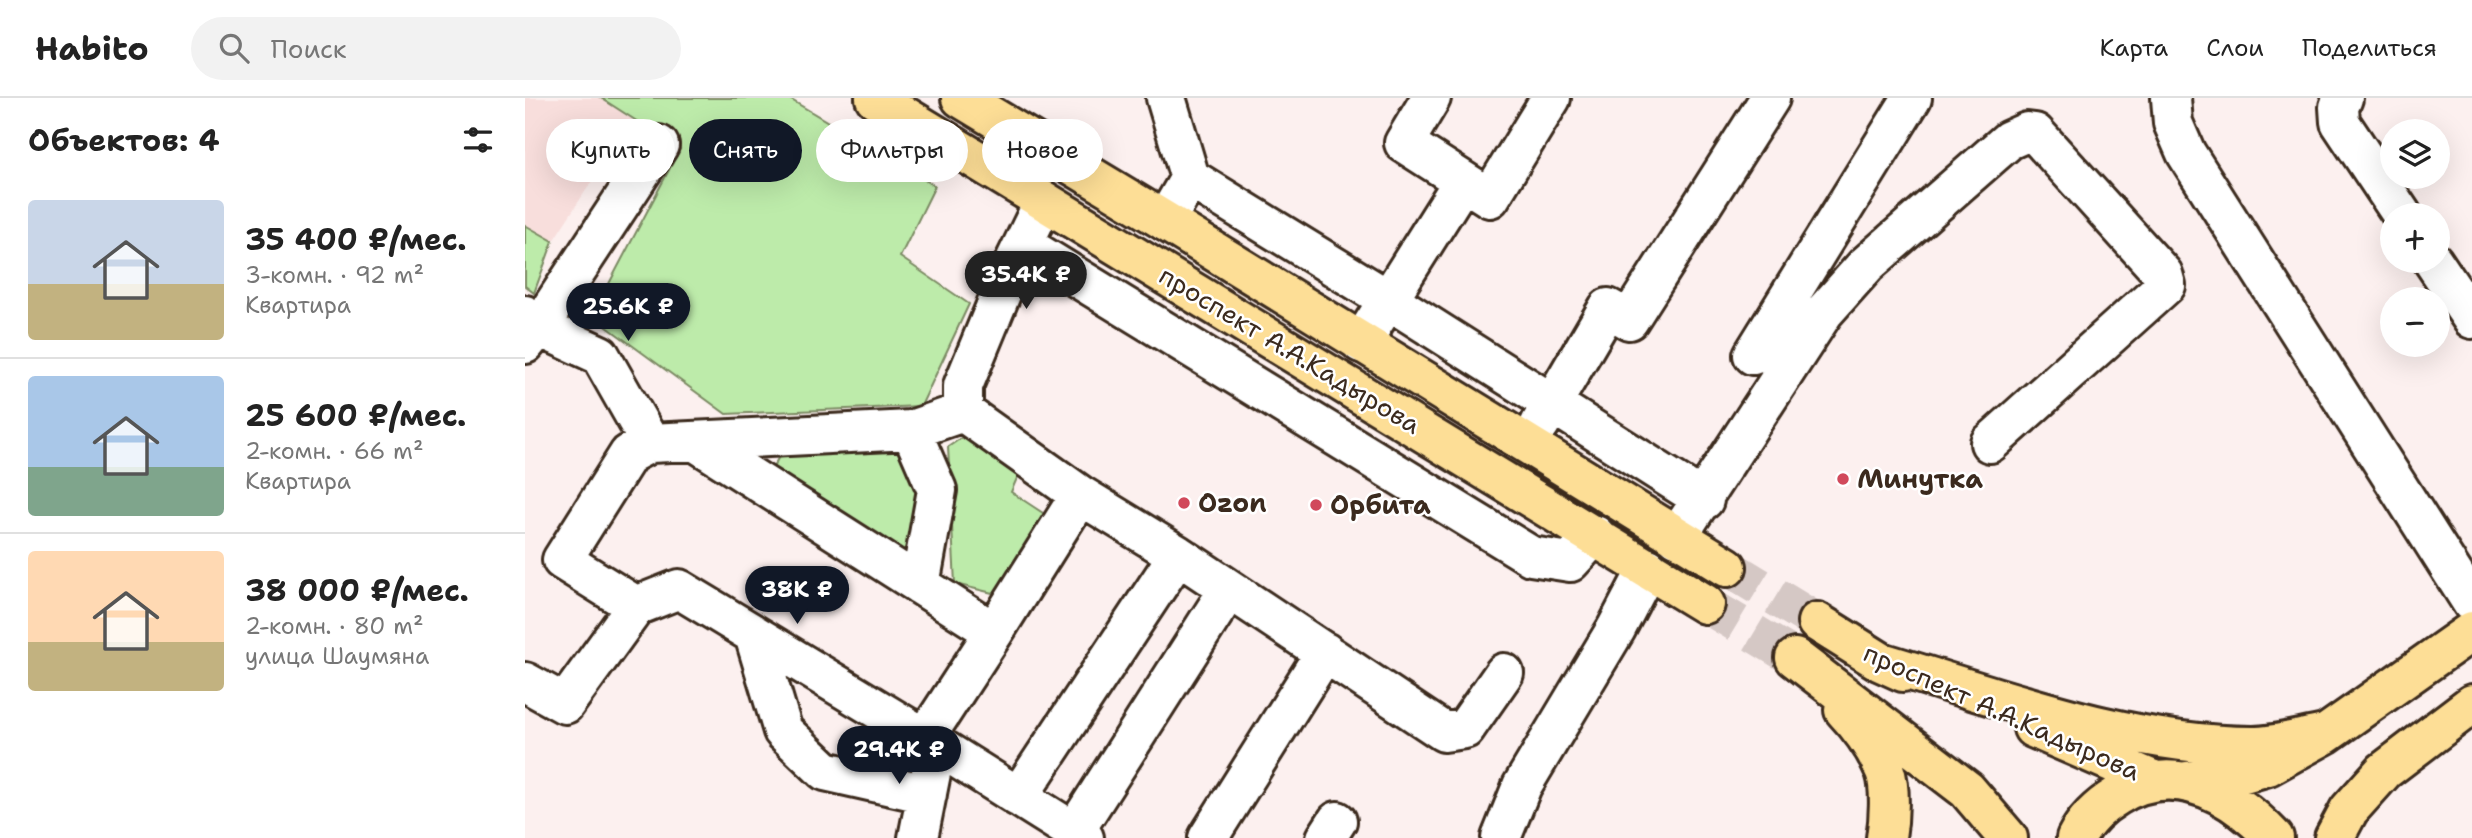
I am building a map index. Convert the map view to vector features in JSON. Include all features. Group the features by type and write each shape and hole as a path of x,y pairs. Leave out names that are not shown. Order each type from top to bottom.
{"main road":[{"name":"проспект А.А.Кадырова","path":"875,98 1705,604"},
{"name":"проспект А.А.Кадырова","path":"961,98 1727,567"},
{"name":"проспект А.А.Кадырова","path":"1817,622 1881,662 2169,780 2221,794 2274,838"},
{"path":"2073,833 2106,802 2125,790 2169,780 2237,775 2267,766 2326,734 2472,631"},
{"path":"1886,838 1888,804 1885,772 1858,726 1795,658 1967,790 2008,838"},
{"path":"1881,662 2094,724 2149,736 2255,746 2326,734"},
{"path":"2334,838 2349,810 2384,771 2472,704"}],"street":[{"path":"1166,98 1189,178 1388,299 1704,500"},
{"path":"1431,98 1404,143 1490,198 1551,98"},
{"path":"1527,446 1608,307 1629,320 1770,98"},
{"path":"1753,355 1912,98"},
{"path":"2171,98 2173,123 2186,153 2472,603"},
{"path":"2343,98 2339,107 2340,122 2394,203"},
{"path":"1677,537 1704,500 1824,312 1857,275 2009,140 2027,132 2035,133 2163,274 2166,285 1990,443"},
{"path":"1165,221 1189,178"},
{"path":"1360,342 1463,181"},
{"path":"633,182 530,329 600,355 650,443"},
{"path":"963,412 963,386 1044,201"},
{"path":"1024,245 1531,556 1570,562 1595,535"},
{"path":"2441,273 2472,319"},
{"path":"636,606 562,560 629,454 650,443 911,430 963,412"},
{"path":"963,412 1080,495 1178,555 1444,732 1465,729 1504,673"},
{"path":"911,430 937,490 920,585"},
{"path":"697,442 993,632"},
{"path":"918,838 927,794 931,742 993,632 1080,495"},
{"path":"1018,797 1178,555"},
{"path":"1501,838 1522,786 1616,629 1648,568"},
{"path":"525,682 565,704 636,606 679,589 1079,835 1229,589"},
{"path":"754,635 783,731 825,771 927,794"},
{"path":"1208,838 1325,652"}],"shaded area":[{"path":"525,98 601,98 633,118 546,119 546,182 591,182 553,241 525,225"}],"green space":[{"path":"601,98 788,98 823,119 816,119 816,182 928,182 935,186 900,257 969,304 921,406 726,414 592,316 663,182 675,182 675,158 680,149 675,146 675,119 634,119"},
{"path":"525,225 553,241 534,293 525,286"},
{"path":"967,434 1021,469 1011,492 1049,517 1001,595 955,584 948,447"},
{"path":"905,449 923,496 907,560 770,473 782,451"}],"tunnel":[{"path":"1727,567 1817,622"},
{"path":"1705,604 1795,658"}],"place":[{"name":"Минутка","path":"1843,479"},
{"name":"Ozon","path":"1184,503"},
{"name":"Орбита","path":"1316,505"}]}
